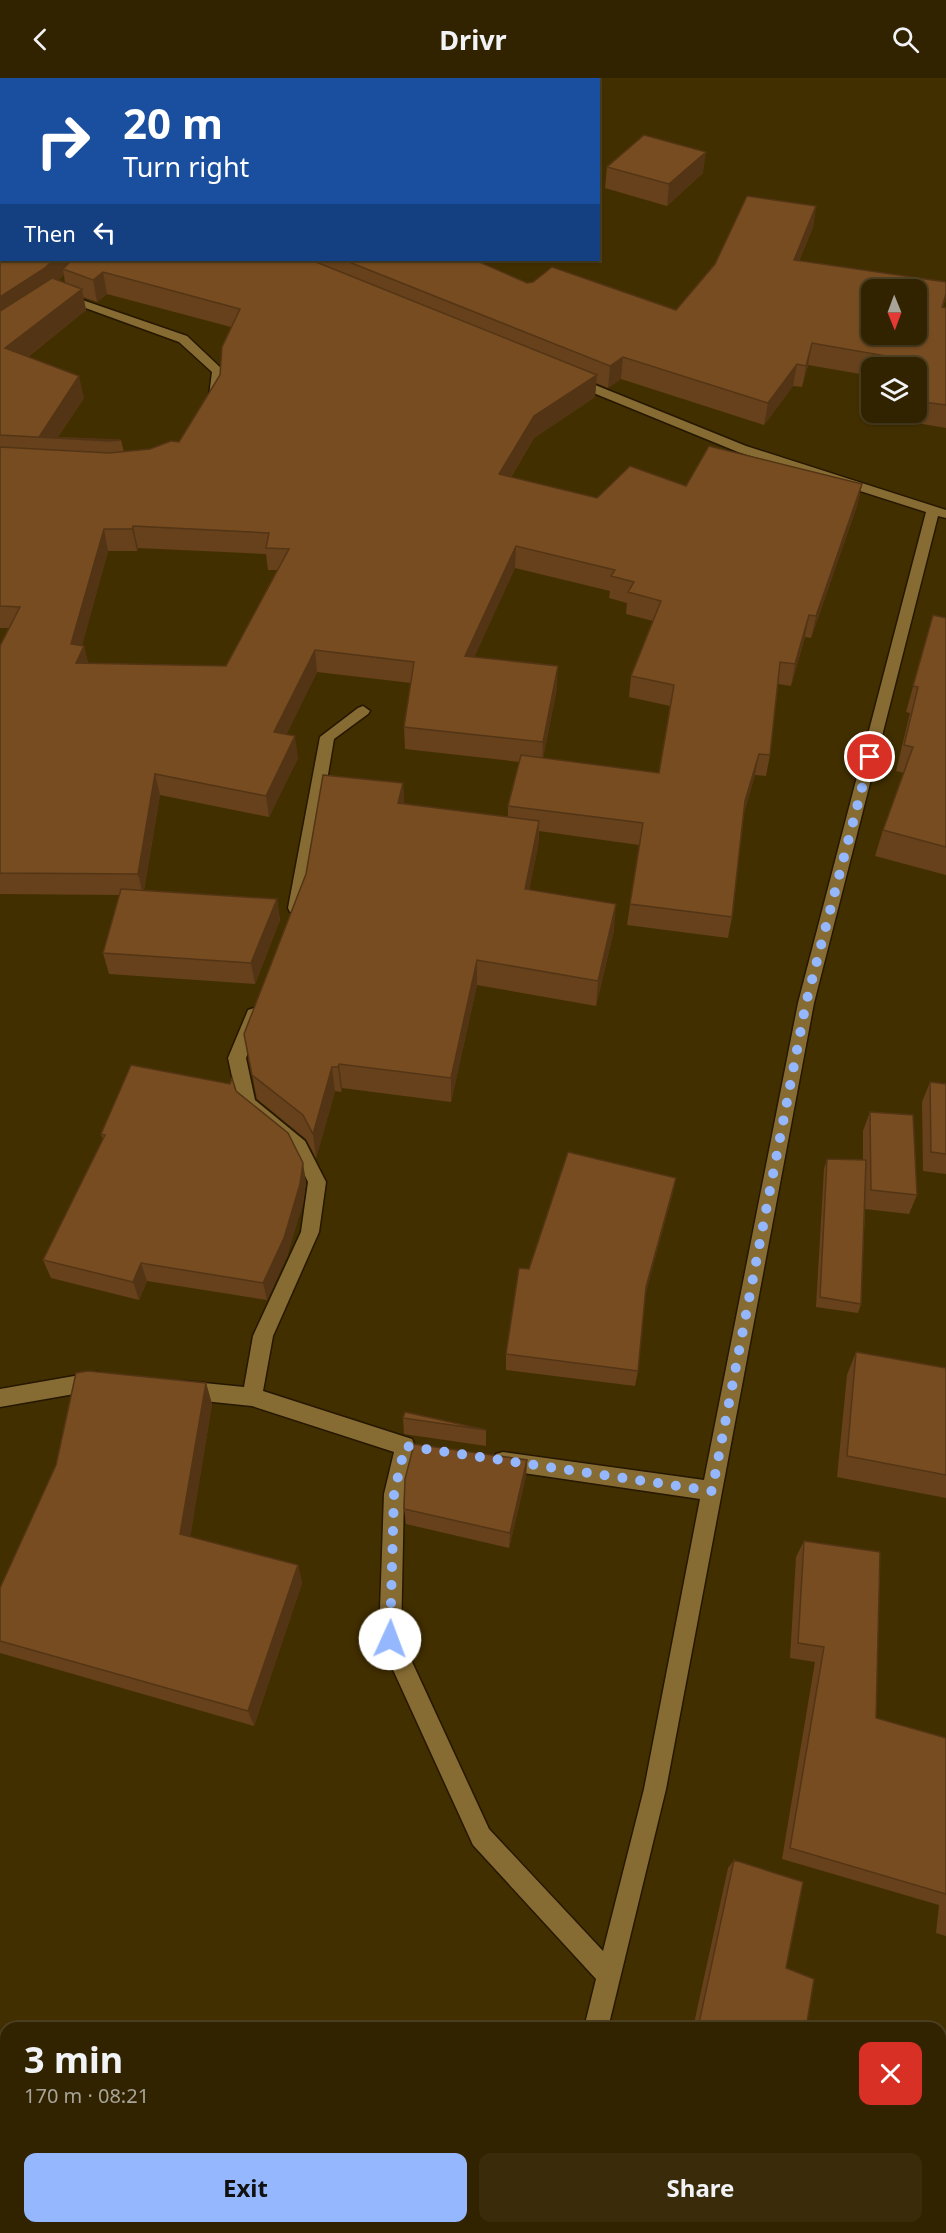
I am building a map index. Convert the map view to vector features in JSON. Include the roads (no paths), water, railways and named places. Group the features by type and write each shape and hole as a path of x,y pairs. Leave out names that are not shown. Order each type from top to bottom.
{"street":[{"path":"55,292 183,339 218,371 215,396 205,414"},
{"path":"556,373 742,449 939,513 806,1003 655,1789 597,2022"},
{"path":"291,920 299,899 327,737 363,711"},
{"path":"252,1397 264,1336 310,1232 317,1182 299,1146 247,1104 237,1058 262,994"},
{"path":"0,1398 97,1381 121,1383"},
{"path":"169,1388 252,1397 405,1446 429,1450"},
{"path":"405,1446 394,1494 390,1639 481,1837 609,1975"},
{"path":"488,1458 712,1491"}]}
